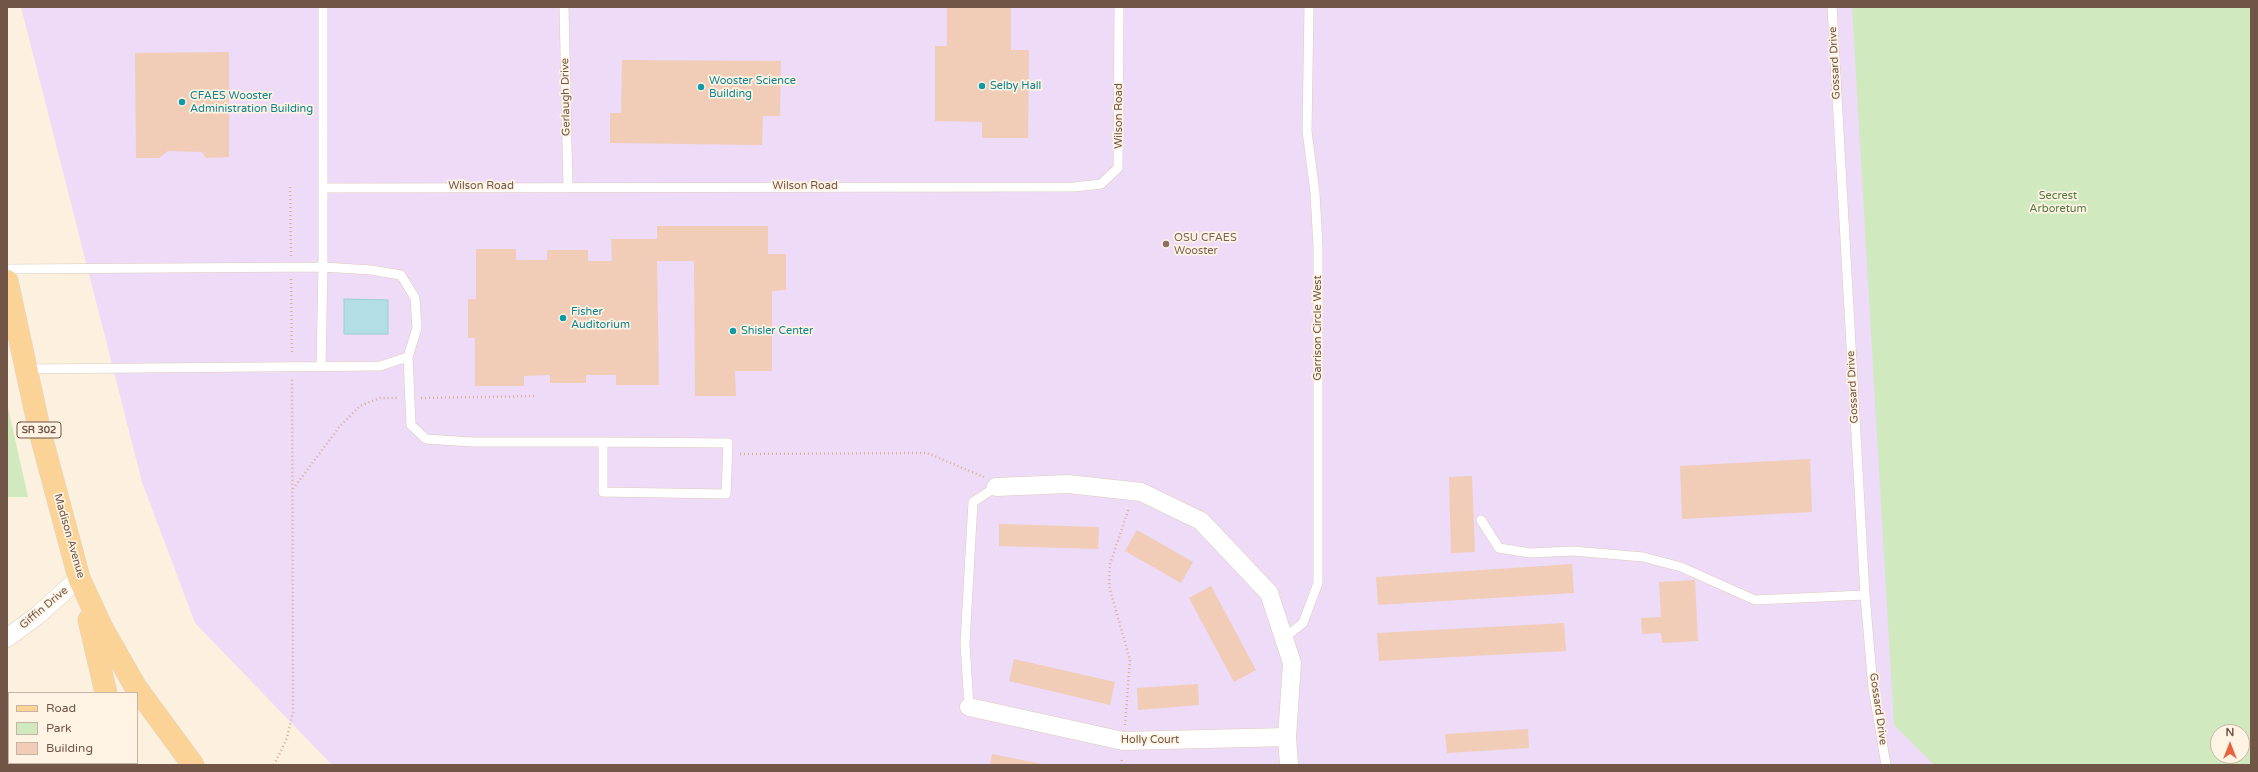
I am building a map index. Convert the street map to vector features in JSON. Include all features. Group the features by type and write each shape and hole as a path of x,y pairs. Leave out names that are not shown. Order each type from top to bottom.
{"main road":[{"name":"Madison Avenue","path":"7,281 40,432 79,578 102,628 135,686 193,765"},
{"path":"79,578 106,692"}],"street":[{"path":"996,487 1068,484 1141,492 1201,521 1269,593 1292,663 1287,737 1289,765"},
{"name":"Giffin Drive","path":"7,638 37,616 79,578"},
{"name":"Holly Court","path":"969,708 1123,741 1287,737"}],"lane":[{"path":"321,366 323,267 323,7"},
{"name":"Gerlaugh Drive","path":"564,7 568,187"},
{"name":"Wilson Road","path":"323,188 1074,187 1101,184 1118,168 1119,7"},
{"name":"Garrison Circle West","path":"1284,638 1303,623 1318,583 1318,248 1315,193 1307,131 1309,7"},
{"name":"Gossard Drive","path":"1832,7 1865,595 1874,688 1886,765"},
{"path":"7,269 323,267 371,270 402,275 415,298 417,328 408,357 410,425 426,439 472,442 603,442 728,443 726,494 603,492 603,442"},
{"path":"26,369 380,366 408,357"},
{"path":"969,708 965,643 973,502 996,487"},
{"path":"1481,520 1498,548 1530,553 1573,551 1643,557 1682,567 1756,600 1865,595"}],"path":[{"path":"274,765 287,738 293,712 290,187"},
{"path":"728,454 927,453 981,474 996,487"},
{"path":"1121,765 1130,660 1109,586 1110,564 1130,502 1141,492"}],"shaded area":[{"name":"OSU CFAES Wooster","path":"21,7 2251,7 2251,765 332,765 195,623 142,482"}],"green space":[{"name":"Secrest Arboretum","path":"1852,7 2251,7 2251,765 1934,765 1894,725"},
{"path":"7,403 28,497 7,497"}],"water":[{"path":"344,299 388,300 388,334 344,334"}],"building":[{"name":"Selby Hall","path":"947,7 1011,7 1011,50 1029,50 1028,138 982,138 982,122 935,121 935,46 947,46"},
{"name":"CFAES Wooster Administration Building","path":"229,52 229,157 206,158 202,152 168,151 159,158 136,158 135,53"},
{"name":"Wooster Science Building","path":"622,60 781,61 780,116 763,116 762,145 610,143 610,113 621,113"},
{"name":"Fisher Auditorium","path":"657,226 768,226 768,254 786,254 786,290 772,291 772,371 735,371 736,396 695,396 694,261 657,261 659,385 616,385 616,375 586,375 586,383 550,383 550,375 524,376 524,386 475,386 475,338 468,338 468,299 476,299 476,249 516,249 516,260 547,260 547,250 588,250 588,261 612,261 611,239 657,239"},
{"path":"1810,459 1812,512 1682,519 1680,466"},
{"path":"1472,476 1475,552 1451,553 1449,477"},
{"path":"999,524 1099,527 1098,549 999,546"},
{"path":"1137,530 1193,562 1181,583 1125,551"},
{"path":"1572,564 1574,593 1378,605 1376,577"},
{"path":"1695,580 1698,641 1662,643 1661,633 1642,634 1641,618 1661,617 1659,582"},
{"path":"1211,586 1256,670 1234,682 1189,598"},
{"path":"1564,623 1566,651 1379,661 1377,633"},
{"path":"1014,659 1115,682 1110,705 1009,681"},
{"path":"1198,684 1199,705 1138,710 1137,688"},
{"path":"1528,729 1529,748 1447,753 1445,734"},
{"path":"992,754 1042,764 1042,765 990,765"}],"place":[{"name":"Selby Hall","path":"982,86"},
{"name":"Wooster Science Building","path":"701,87"},
{"name":"CFAES Wooster Administration Building","path":"182,102"},
{"name":"OSU CFAES Wooster","path":"1166,244"},
{"name":"Fisher Auditorium","path":"563,318"},
{"name":"Shisler Center","path":"733,331"}]}
